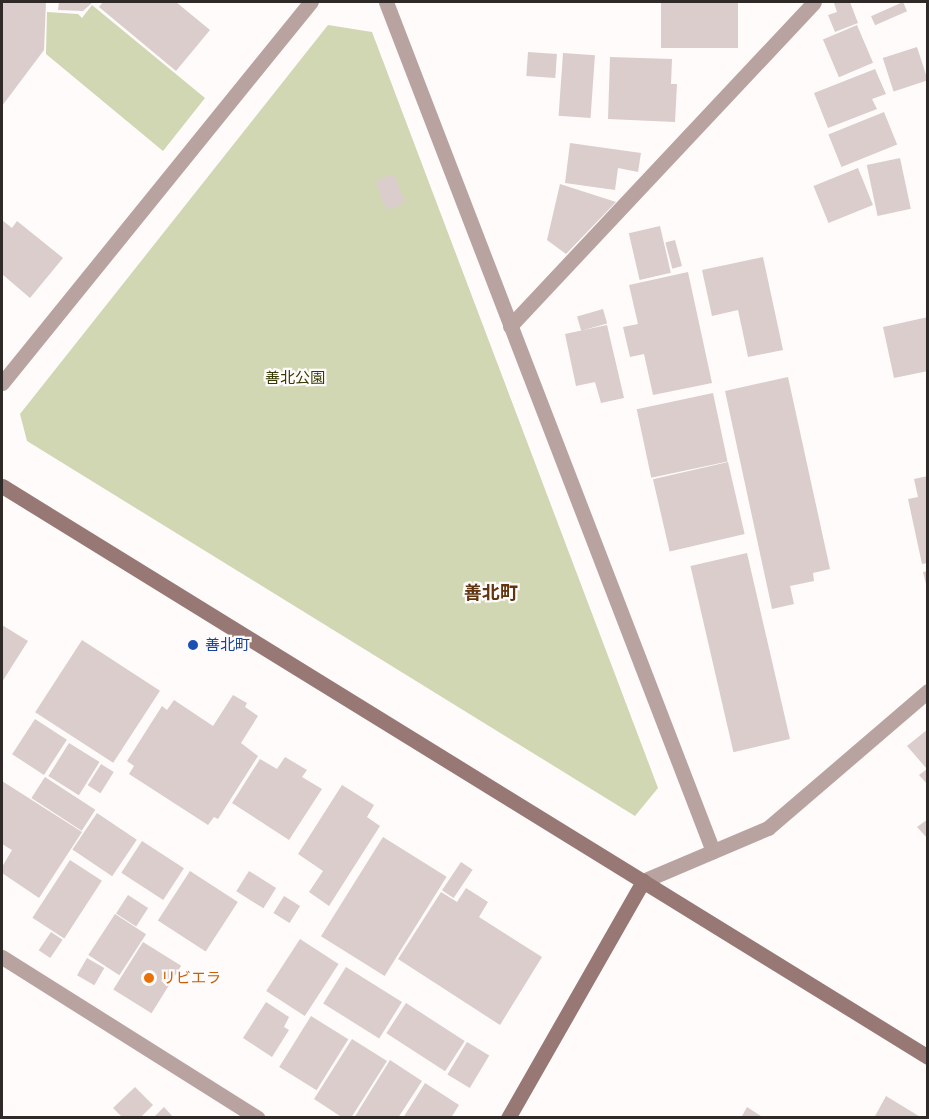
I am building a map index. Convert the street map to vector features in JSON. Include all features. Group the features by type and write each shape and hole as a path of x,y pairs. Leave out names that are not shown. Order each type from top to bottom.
{"street":[{"path":"2,383 311,2"},
{"path":"386,2 713,851"},
{"path":"510,326 814,2"},
{"path":"2,486 927,1057"},
{"path":"508,1118 643,881 768,828 927,691"},
{"path":"2,957 258,1118"}],"green space":[{"path":"92,5 205,98 163,151 46,54 47,12 78,14 82,18"},
{"name":"善北公園","path":"328,25 372,32 658,788 635,816 27,441 20,414"}],"building":[{"path":"2,2 46,2 44,50 2,106"},
{"path":"59,2 93,2 83,11 58,10"},
{"path":"103,2 176,2 210,30 176,71 99,7"},
{"path":"661,2 738,2 738,48 661,48"},
{"path":"850,2 858,23 835,32 828,15 837,12 834,3"},
{"path":"903,2 907,11 875,25 871,16"},
{"path":"857,25 873,63 839,77 823,39"},
{"path":"917,47 928,80 894,91 883,58"},
{"path":"528,52 557,54 555,78 526,76"},
{"path":"563,53 595,55 591,118 559,116"},
{"path":"610,57 672,59 671,84 677,84 675,122 608,119"},
{"path":"875,69 886,94 872,99 877,109 828,128 814,93"},
{"path":"884,112 897,144 841,167 828,134"},
{"path":"570,143 641,153 638,172 618,168 615,190 565,183"},
{"path":"900,158 911,209 878,216 867,165"},
{"path":"858,168 873,205 828,223 813,186"},
{"path":"394,174 405,203 386,210 375,181"},
{"path":"560,184 616,202 566,254 547,240"},
{"path":"2,220 12,228 17,221 63,258 30,298 2,274"},
{"path":"660,226 671,273 640,280 629,233"},
{"path":"675,240 682,266 672,269 665,243"},
{"path":"763,257 783,350 748,357 738,310 712,316 702,270"},
{"path":"688,272 712,383 653,395 644,354 630,357 623,327 638,324 629,285"},
{"path":"603,309 607,323 581,331 577,316"},
{"path":"928,317 928,371 894,378 883,327"},
{"path":"607,325 624,398 601,403 595,382 576,386 565,334"},
{"path":"788,377 830,569 813,573 814,581 790,586 794,604 772,609 725,391"},
{"path":"713,393 728,461 651,478 637,409"},
{"path":"728,462 745,534 670,551 653,479"},
{"path":"928,476 928,563 922,564 908,499 918,497 914,479"},
{"path":"747,553 790,739 733,752 690,566"},
{"path":"928,571 928,587 927,588 923,572"},
{"path":"2,625 28,641 2,682"},
{"path":"82,640 160,691 113,763 35,712"},
{"path":"233,695 247,703 245,707 258,716 241,743 258,756 218,819 214,817 208,825 129,774 134,766 127,761 162,706 167,710 174,700 213,726"},
{"path":"35,719 67,740 44,775 12,754"},
{"path":"928,729 928,785 919,775 927,769 907,746"},
{"path":"69,743 100,762 79,795 48,776"},
{"path":"285,757 307,770 302,777 322,789 289,840 232,803 260,759 277,769"},
{"path":"101,764 114,772 100,793 88,785"},
{"path":"45,777 95,810 82,831 31,798"},
{"path":"2,781 82,832 39,898 2,873 2,867 12,850 2,844"},
{"path":"342,785 374,805 367,817 380,826 329,906 309,892 323,871 298,854"},
{"path":"97,813 137,840 112,876 72,849"},
{"path":"928,819 928,839 917,827"},
{"path":"383,837 447,877 385,976 321,936"},
{"path":"142,841 184,868 163,900 121,873"},
{"path":"70,860 102,881 64,939 32,918"},
{"path":"461,862 473,870 454,898 442,890"},
{"path":"190,871 238,902 206,952 158,920"},
{"path":"249,871 276,888 263,908 236,891"},
{"path":"466,888 488,902 479,917 542,957 500,1025 398,959 441,892 457,902"},
{"path":"128,895 148,908 136,927 116,913"},
{"path":"284,896 300,906 290,923 273,913"},
{"path":"115,914 146,934 119,975 88,955"},
{"path":"51,932 63,940 50,958 39,950"},
{"path":"300,939 339,964 305,1016 266,991"},
{"path":"143,942 181,966 151,1013 113,989"},
{"path":"87,958 104,968 94,985 77,975"},
{"path":"346,967 402,1002 379,1038 323,1003"},
{"path":"266,1002 289,1017 284,1027 289,1030 272,1057 243,1038"},
{"path":"406,1003 465,1041 445,1071 386,1033"},
{"path":"311,1016 348,1039 317,1090 279,1067"},
{"path":"352,1039 387,1061 351,1118 343,1118 314,1099"},
{"path":"467,1042 489,1055 470,1088 447,1075"},
{"path":"390,1060 422,1081 398,1118 354,1118"},
{"path":"425,1083 459,1105 451,1118 403,1118"},
{"path":"135,1087 153,1105 140,1118 123,1118 113,1108"},
{"path":"886,1096 922,1118 874,1118"},
{"path":"164,1107 174,1118 153,1118"},
{"path":"747,1107 764,1118 741,1118"}],"place":[{"name":"善北町","path":"193,645"},
{"name":"リビエラ","path":"149,978"}],"district":[{"name":"善北町","path":"491,593"}]}
